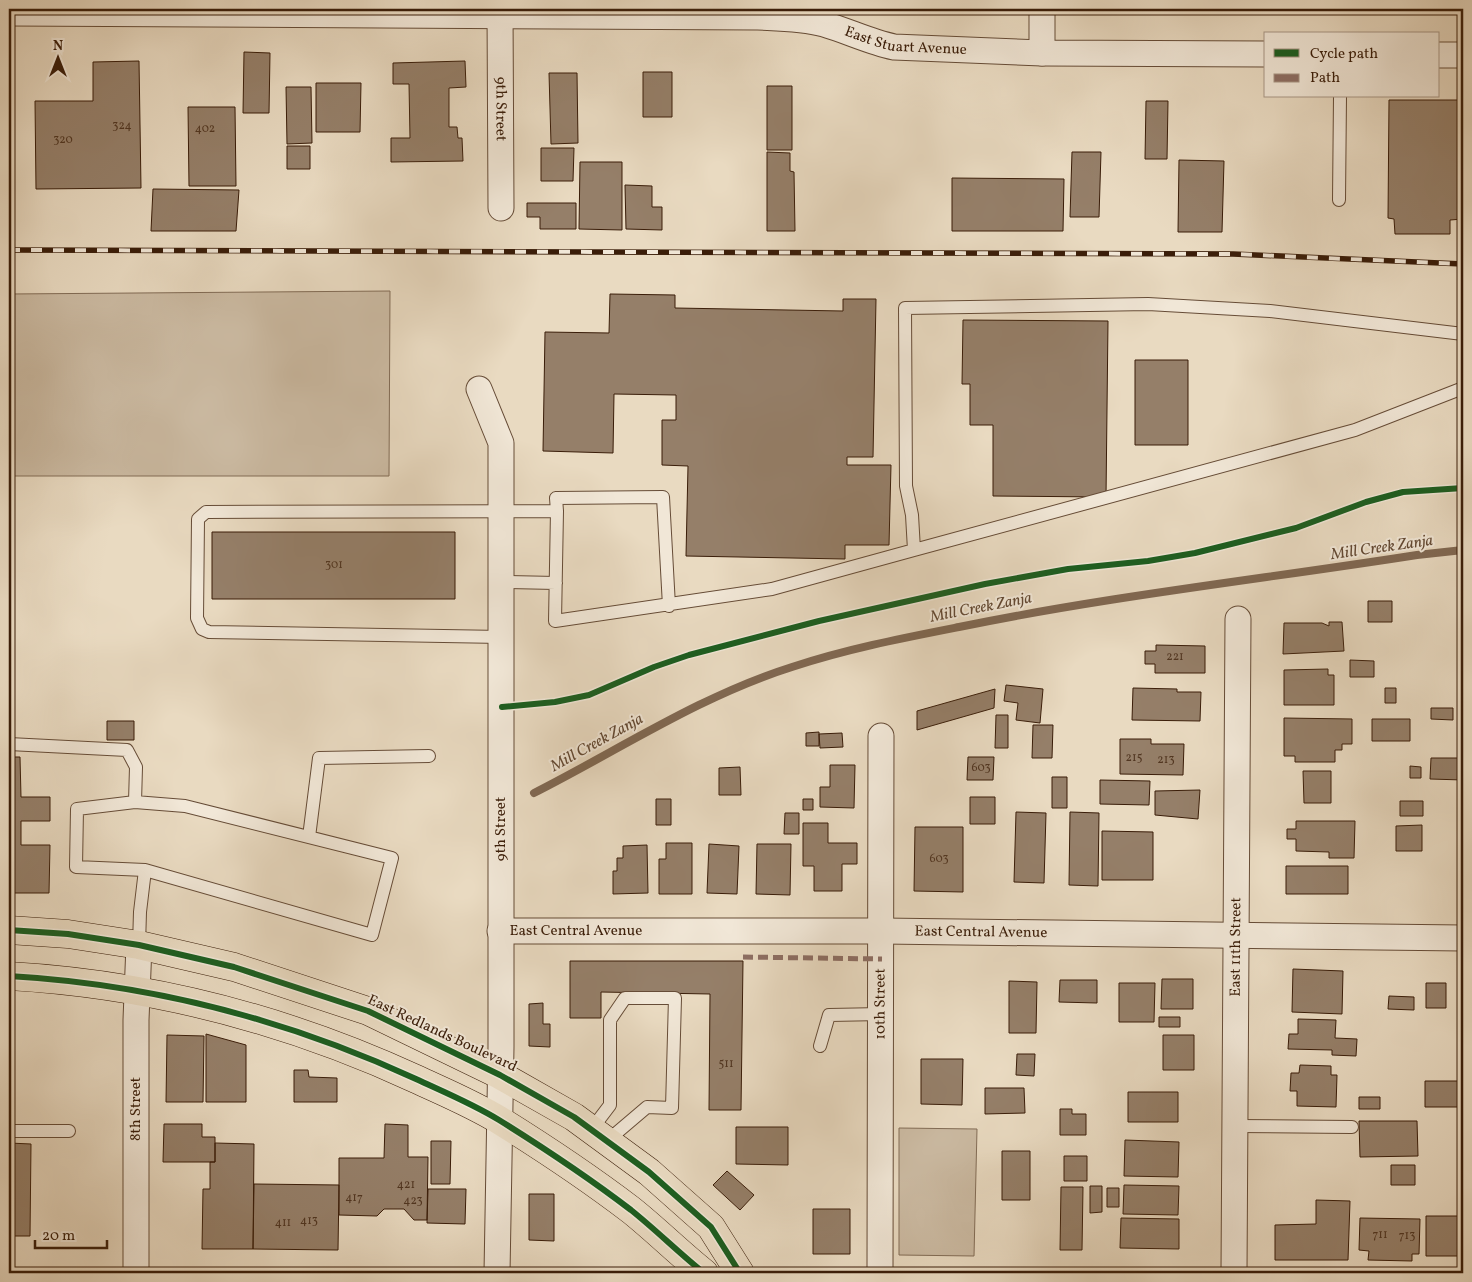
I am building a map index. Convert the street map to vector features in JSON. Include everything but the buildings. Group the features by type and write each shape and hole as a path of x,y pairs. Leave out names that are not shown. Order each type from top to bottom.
{"main road":[{"name":"East Redlands Boulevard","path":"9,930 68,934 139,945 234,967 360,1008 500,1075 574,1117 649,1172 711,1227 740,1273"},
{"path":"9,976 62,979 137,990 228,1011 312,1036 394,1069 475,1106 500,1120 631,1210 704,1273"}],"street":[{"path":"1042,9 1042,54"},
{"name":"East Stuart Avenue","path":"9,14 72,11 500,13 791,18 822,23 873,42 894,47 1042,54 1264,54"},
{"name":"9th Street","path":"500,13 501,208"},
{"path":"1440,55 1463,55"},
{"name":"9th Street","path":"479,389 501,443 500,1120 497,1273"},
{"name":"East 11th Street","path":"1234,1273 1238,619"},
{"name":"10th Street","path":"880,1273 882,1014 881,736"},
{"name":"East Central Avenue","path":"500,931 882,932 1463,938"},
{"name":"8th Street","path":"136,1273 137,990 139,945"}],"lane":[{"path":"1340,98 1340,200"},
{"path":"914,550 912,515 906,486 905,308 1148,304 1270,311 1463,334"},
{"path":"670,606 664,497 556,498 555,621 670,606 772,589 1355,430 1463,388"},
{"path":"502,637 208,632 202,629 197,618 198,519 206,512 502,513 557,511"},
{"path":"502,582 556,583"},
{"path":"9,744 126,750 136,767 135,802"},
{"path":"309,837 319,758 428,756"},
{"path":"135,802 185,806 392,858 372,935 145,870 76,867 77,809 135,802"},
{"path":"139,945 140,912 145,870"},
{"path":"625,998 675,998 672,1108 647,1107 599,1135 610,1105 610,1020 625,998"},
{"path":"820,1046 829,1015 882,1014"},
{"path":"1236,1126 1352,1127"},
{"path":"9,1131 70,1131"}],"shaded area":[{"path":"390,291 389,476 9,476 9,294"},
{"path":"899,1128 977,1129 974,1256 899,1255"}],"waterway":[{"name":"Mill Creek Zanja","path":"534,793 692,708 725,693 792,667 875,644 1073,606 1187,588 1463,550"}],"railway":[{"path":"9,250 1233,254 1463,264"}],"marked path":[{"path":"743,957 882,959"}],"cycle path":[{"path":"502,707 555,702 589,695 654,667 689,655 819,621 985,584 1068,569 1148,561 1195,553 1296,528 1366,502 1403,492 1463,488"},
{"path":"9,930 68,934 139,945 234,967 368,1011 500,1075 574,1117 649,1172 711,1227 740,1273"},
{"path":"9,976 62,980 114,987 217,1008 318,1039 368,1058 469,1103 549,1152 631,1210 704,1273"}]}
